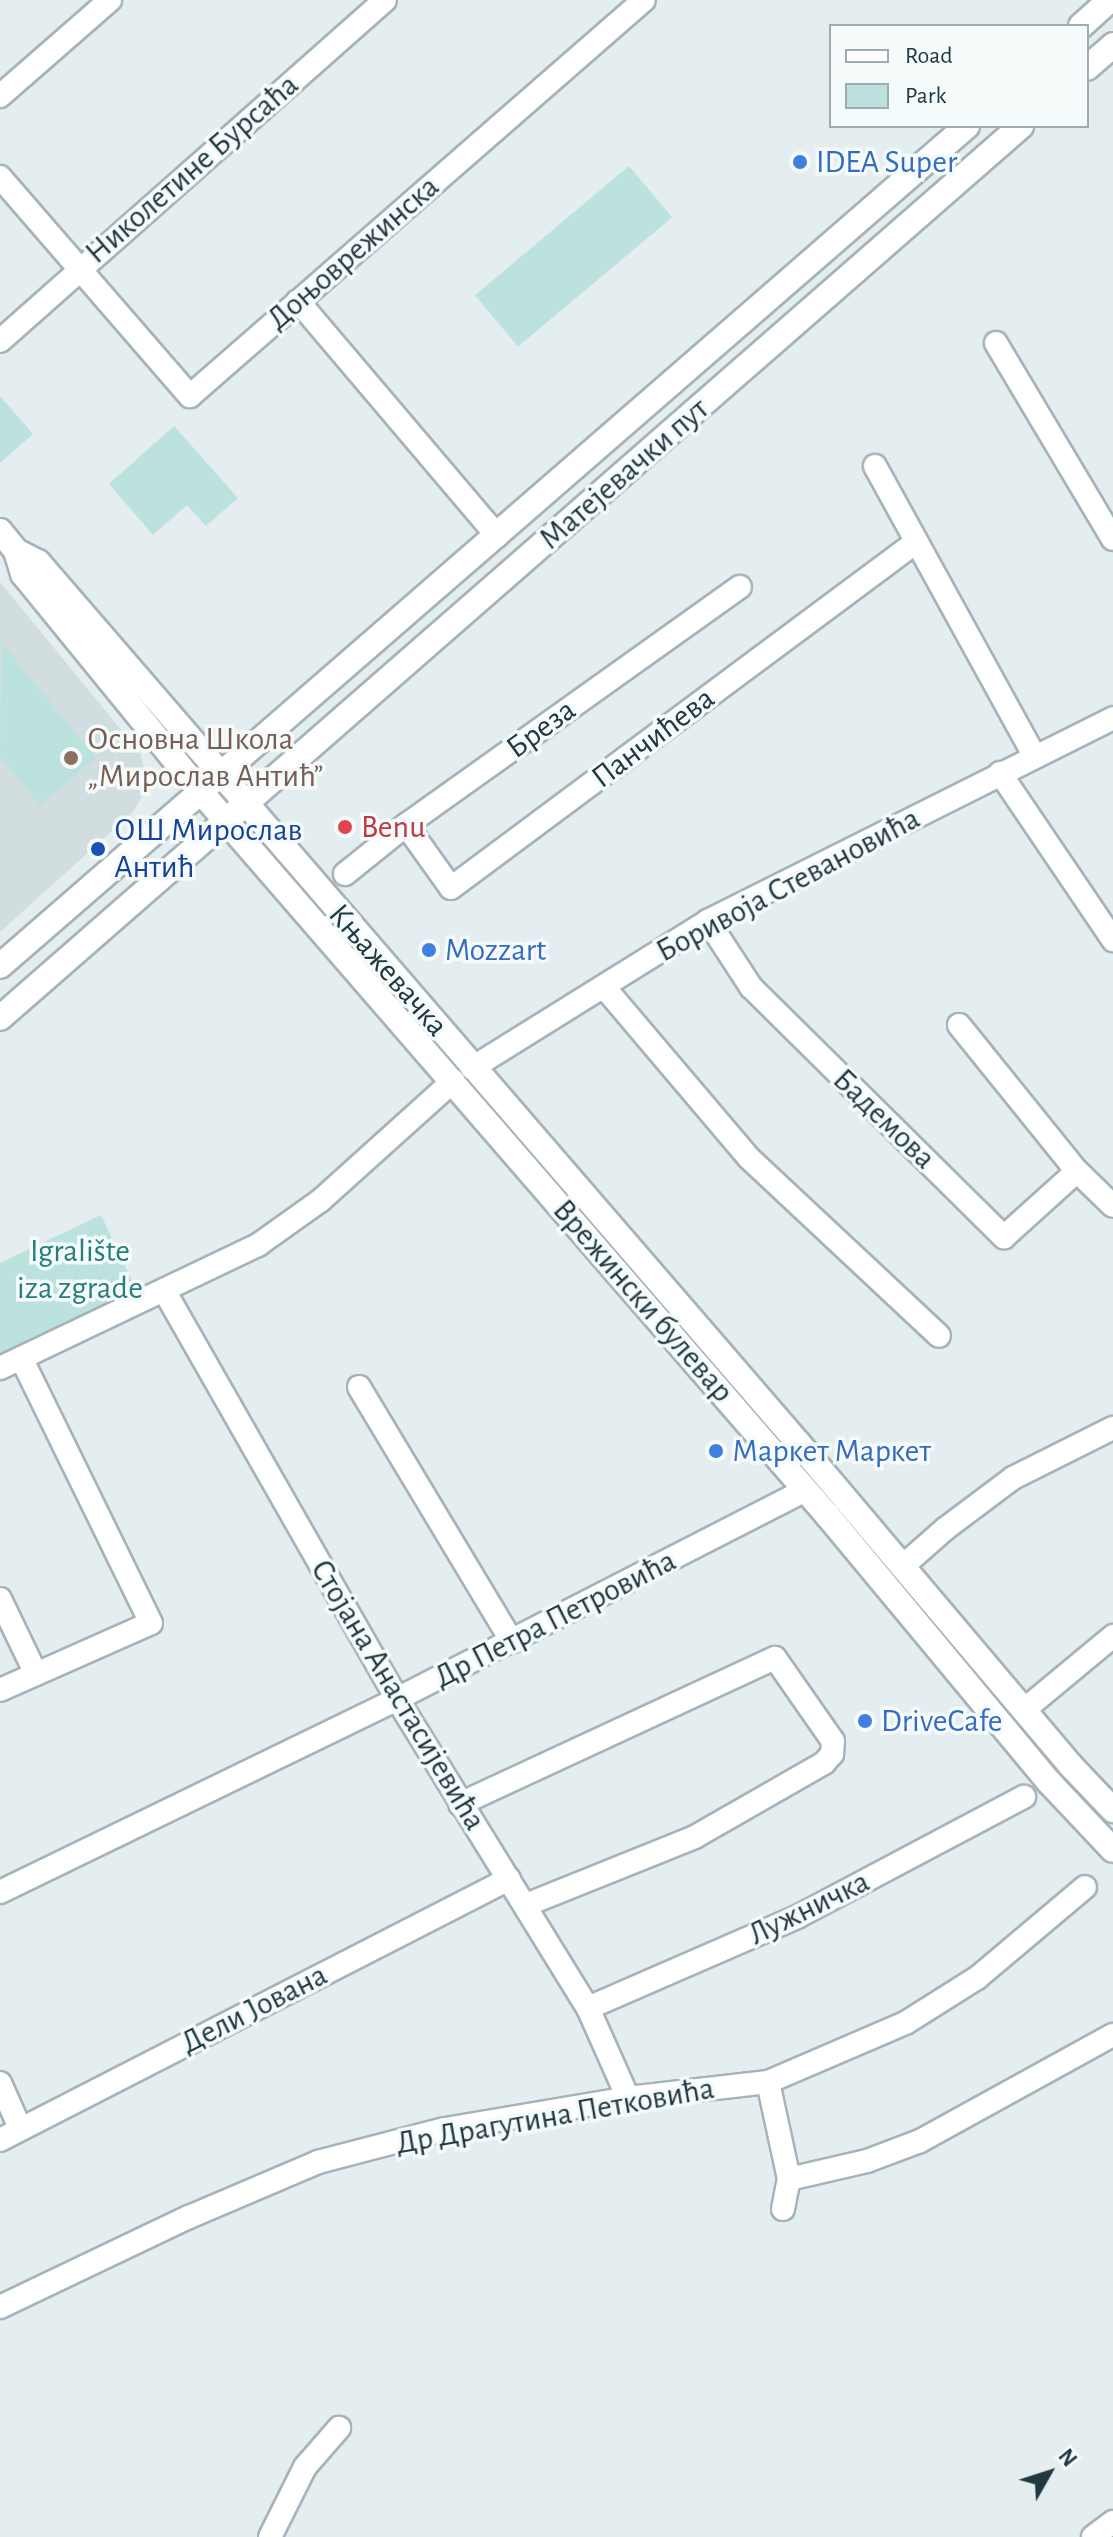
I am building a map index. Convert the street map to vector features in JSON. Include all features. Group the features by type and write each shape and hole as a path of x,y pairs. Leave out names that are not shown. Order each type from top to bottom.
{"main road":[{"path":"1083,24 1110,0"},
{"path":"1089,67 1111,52"},
{"name":"Матејевачки пут","path":"0,966 965,128"},
{"name":"Матејевачки пут","path":"0,1018 1019,128"},
{"name":"Књажевачка","path":"0,531 16,551 23,574 201,792 236,814 462,1074"},
{"name":"Књажевачка","path":"16,551 38,562 220,776 236,814"},
{"name":"Врежински булевар","path":"462,1074 1037,1768 1113,1850"},
{"name":"Врежински булевар","path":"462,1074 903,1566 1113,1810"}],"street":[{"path":"0,96 110,0"},
{"name":"Николетине Бурсаћа","path":"0,341 385,0"},
{"name":"Доњоврежинска","path":"79,269 190,396 644,0"},
{"path":"0,177 79,269"},
{"path":"298,301 497,536"},
{"path":"996,343 1113,539"},
{"path":"875,466 1035,757"},
{"name":"Панчићева","path":"406,825 451,888 916,542"},
{"name":"Бреза","path":"345,874 406,825 740,587"},
{"name":"Боривоја Стевановића","path":"0,1368 165,1292 258,1245 321,1200 462,1074 708,921 1113,718"},
{"path":"1000,773 1113,940"},
{"name":"Бадемова","path":"708,921 751,987 1004,1237 1077,1171"},
{"path":"604,987 749,1158 939,1336"},
{"path":"959,1025 1077,1171 1113,1206"},
{"name":"Стојана Анастасијевића","path":"165,1292 397,1699 588,2008 628,2098"},
{"path":"0,1690 151,1623 21,1358"},
{"path":"359,1387 512,1642"},
{"path":"903,1566 945,1529 1013,1478 1113,1428"},
{"name":"Др Петра Петровића","path":"0,1892 512,1642 805,1490"},
{"path":"0,1599 36,1674"},
{"path":"1024,1710 1113,1636"},
{"path":"460,1804 775,1658 833,1741 832,1754 824,1763 695,1837 526,1905"},
{"name":"Лужничка","path":"588,2008 797,1917 1024,1797"},
{"name":"Дели Јована","path":"0,2140 509,1879"},
{"name":"Др Драгутина Петковића","path":"0,2307 189,2217 318,2162 445,2129 628,2098 768,2082 907,2022 977,1978 1085,1887"},
{"path":"789,2179 867,2161 920,2141 1113,2035"},
{"path":"768,2082 789,2179 783,2209"},
{"path":"0,2083 20,2128"},
{"path":"270,2537 305,2467 339,2428"},
{"path":"1093,2537 1113,2522"}],"shaded area":[{"name":"Основна Школа „Мирослав Антић”","path":"0,582 140,753 148,786 133,812 0,932"}],"green space":[{"path":"629,166 672,217 518,347 475,295"},
{"path":"0,396 33,434 0,463"},
{"path":"174,426 238,498 206,526 187,505 153,535 109,484"},
{"path":"2,643 96,758 40,805 0,756"},
{"name":"Igralište iza zgrade","path":"101,1215 136,1289 0,1354 0,1263"}],"place":[{"name":"IDEA Super","path":"800,162"},
{"name":"Основна Школа „Мирослав Антић”","path":"71,758"},
{"name":"Benu","path":"345,827"},
{"name":"ОШ Мирослав Антић","path":"98,849"},
{"name":"Mozzart","path":"429,950"},
{"name":"Маркет Маркет","path":"716,1451"},
{"name":"DriveCafe","path":"865,1721"}]}
